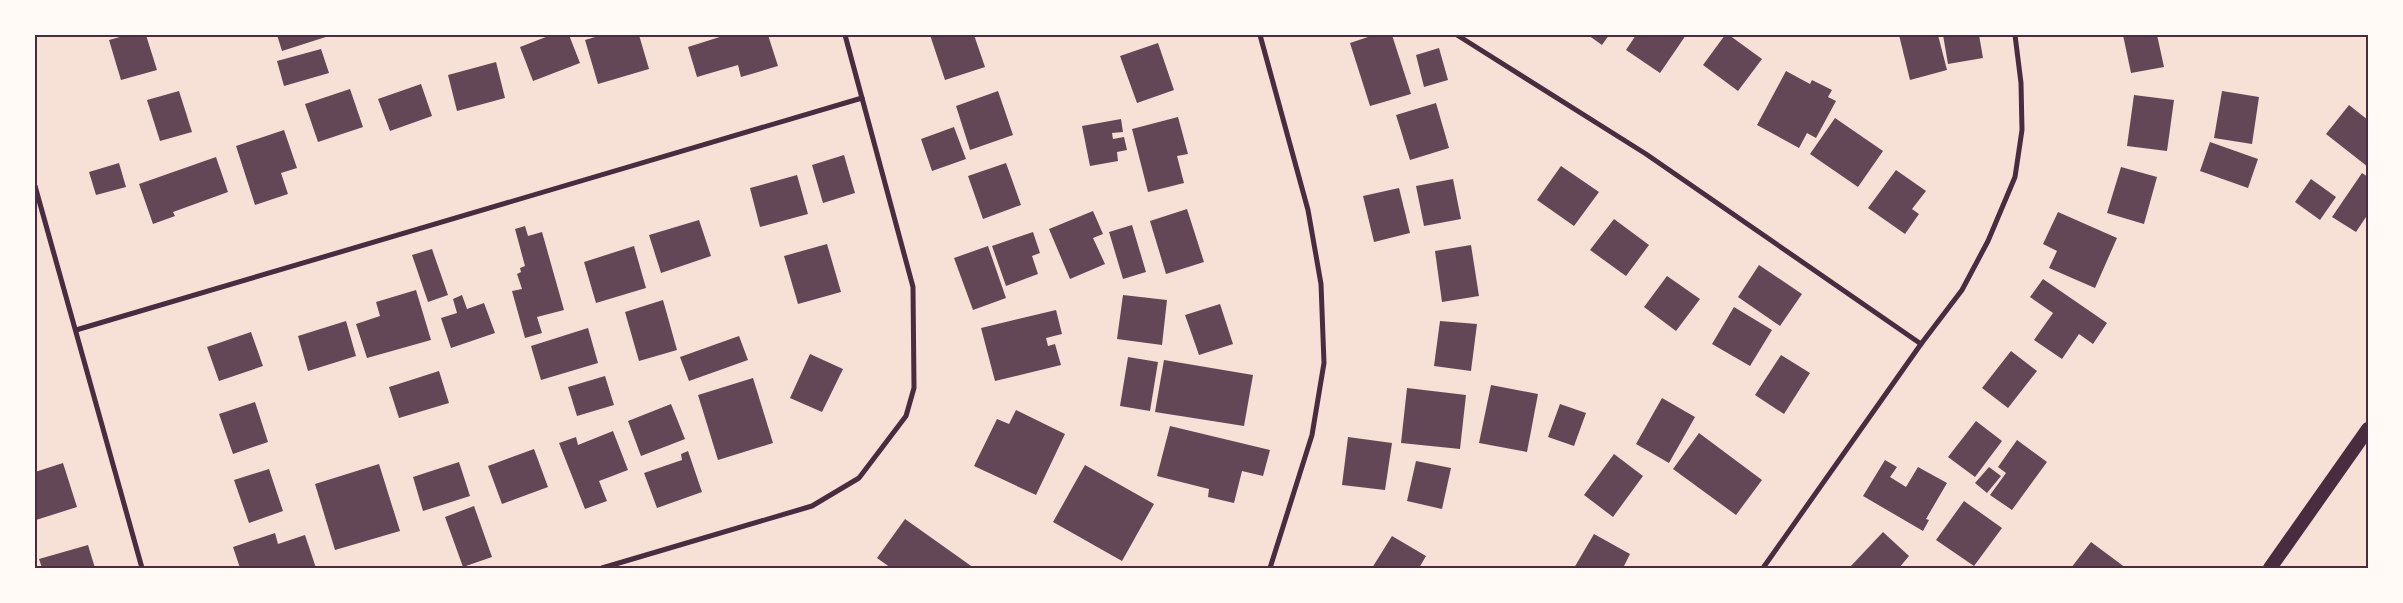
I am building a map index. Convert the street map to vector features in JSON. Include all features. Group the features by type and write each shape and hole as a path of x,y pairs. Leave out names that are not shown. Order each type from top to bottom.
{"highway":[{"path":"2270,568 2368,429"}],"street":[{"path":"602,568 812,506 859,478 906,416 914,388 913,287 845,35"},
{"path":"1260,35 1308,210 1321,284 1324,362 1312,436 1270,568"},
{"path":"1458,35 1646,154 1921,344"},
{"path":"1763,568 1921,344 1962,290 1988,241 2015,177 2022,130 2021,83 2014,35"},
{"path":"76,330 862,98"},
{"path":"35,186 142,568"}],"building":[{"path":"127,35 146,35 157,70 121,80 109,40"},
{"path":"277,35 332,35 282,51"},
{"path":"551,35 569,35 580,63 533,81 520,47"},
{"path":"602,35 639,35 649,69 598,84 585,40"},
{"path":"726,35 768,35 778,66 741,77 738,65 697,77 688,47"},
{"path":"930,35 974,35 985,67 945,80"},
{"path":"1374,35 1392,35 1411,94 1370,106 1350,43"},
{"path":"1588,35 1609,35 1602,45"},
{"path":"1636,35 1686,35 1660,73 1626,50"},
{"path":"1725,35 1729,35 1762,59 1738,91 1703,65"},
{"path":"1899,35 1938,35 1947,70 1910,80"},
{"path":"1943,35 1979,35 1983,58 1948,64"},
{"path":"2123,35 2157,35 2164,67 2131,73"},
{"path":"1158,43 1174,90 1137,103 1120,56"},
{"path":"1439,48 1448,80 1424,87 1416,55"},
{"path":"321,49 329,73 284,86 277,61"},
{"path":"496,62 505,98 457,111 448,75"},
{"path":"1786,71 1810,84 1812,80 1832,90 1828,97 1836,101 1816,138 1807,133 1799,148 1757,125"},
{"path":"421,84 432,116 390,131 378,99"},
{"path":"350,89 363,127 318,142 305,104"},
{"path":"179,91 192,132 160,141 147,100"},
{"path":"998,91 1013,135 970,150 956,106"},
{"path":"2222,91 2259,97 2252,144 2214,138"},
{"path":"2134,95 2174,100 2167,151 2127,146"},
{"path":"1436,103 1449,148 1410,160 1396,115"},
{"path":"2349,105 2368,120 2368,167 2326,134"},
{"path":"1178,117 1188,154 1177,156 1184,183 1148,192 1132,129"},
{"path":"1835,118 1883,151 1858,187 1810,154"},
{"path":"1121,119 1123,132 1112,133 1113,139 1124,137 1127,150 1117,152 1118,161 1090,166 1082,126"},
{"path":"954,127 966,159 932,171 921,139"},
{"path":"284,130 297,168 281,173 288,194 255,205 236,146"},
{"path":"2210,142 2258,159 2248,188 2200,171"},
{"path":"844,155 855,193 823,203 812,165"},
{"path":"216,157 228,192 173,212 175,216 153,224 139,184"},
{"path":"119,163 126,187 96,195 89,172"},
{"path":"1006,163 1021,205 983,219 968,176"},
{"path":"1561,166 1599,192 1574,226 1537,200"},
{"path":"2121,167 2157,177 2144,224 2107,213"},
{"path":"1896,170 1926,191 1912,209 1919,214 1905,234 1868,208"},
{"path":"2362,173 2368,177 2368,214 2356,232 2332,217"},
{"path":"797,175 808,214 760,227 750,188"},
{"path":"1453,179 1461,219 1424,226 1416,186"},
{"path":"2311,179 2336,197 2320,220 2295,202"},
{"path":"1399,188 1410,233 1374,242 1363,196"},
{"path":"1187,209 1204,262 1166,274 1150,221"},
{"path":"1093,211 1103,234 1093,238 1105,264 1070,279 1049,229"},
{"path":"2058,212 2117,238 2095,288 2049,268 2057,251 2043,244"},
{"path":"1614,219 1649,245 1626,276 1590,250"},
{"path":"699,220 711,256 661,273 649,235"},
{"path":"1132,225 1146,272 1123,279 1109,232"},
{"path":"525,226 528,236 542,232 564,310 537,317 542,333 525,338 512,291 522,289 517,274 521,272 520,268 525,266 515,229"},
{"path":"1033,232 1040,253 1032,256 1038,274 1006,286 992,246"},
{"path":"827,244 841,292 798,304 784,256"},
{"path":"1471,245 1479,296 1442,302 1435,251"},
{"path":"634,246 646,288 596,303 584,262"},
{"path":"988,246 1006,298 973,310 954,258"},
{"path":"432,249 448,295 428,302 412,255"},
{"path":"1759,265 1802,294 1780,326 1738,297"},
{"path":"1667,276 1700,299 1676,331 1644,307"},
{"path":"2043,279 2107,323 2093,344 2079,334 2062,359 2034,340 2053,313 2030,297"},
{"path":"416,290 431,340 367,358 356,324 380,316 376,302"},
{"path":"462,295 467,309 484,303 495,333 451,348 441,318 457,313 453,299"},
{"path":"1123,295 1167,300 1162,345 1117,339"},
{"path":"663,300 677,350 639,361 625,312"},
{"path":"1220,304 1233,344 1199,355 1185,315"},
{"path":"1734,307 1772,330 1750,366 1712,344"},
{"path":"1056,310 1062,334 1046,338 1048,346 1055,344 1061,365 995,381 981,328"},
{"path":"346,321 356,356 308,371 298,336"},
{"path":"1440,321 1477,324 1471,371 1434,366"},
{"path":"588,328 598,363 541,380 531,346"},
{"path":"251,332 263,366 219,381 207,347"},
{"path":"739,336 748,360 689,381 680,357"},
{"path":"2011,351 2037,371 2008,408 1982,388"},
{"path":"810,354 843,369 822,412 790,398"},
{"path":"1781,355 1810,373 1784,414 1755,395"},
{"path":"1128,357 1158,362 1150,411 1120,406"},
{"path":"1164,360 1253,375 1244,426 1155,412"},
{"path":"439,371 449,403 399,418 389,387"},
{"path":"605,376 614,405 577,416 568,387"},
{"path":"753,378 773,443 718,460 698,395"},
{"path":"1491,385 1538,394 1527,452 1479,443"},
{"path":"1407,388 1466,395 1460,449 1401,443"},
{"path":"1662,398 1695,417 1669,463 1636,444"},
{"path":"255,402 268,442 233,454 219,414"},
{"path":"671,404 685,439 641,456 628,421"},
{"path":"1560,404 1586,413 1574,446 1548,437"},
{"path":"1016,410 1065,434 1036,495 974,466 997,419 1009,424"},
{"path":"1976,421 2002,441 1975,477 1948,457"},
{"path":"1170,426 1270,450 1263,476 1242,471 1234,503 1208,497 1209,489 1157,476"},
{"path":"613,431 628,470 599,481 607,501 585,509 559,443 576,437 578,445"},
{"path":"1699,433 1762,480 1736,515 1673,469"},
{"path":"1348,437 1392,443 1385,490 1342,485"},
{"path":"2017,440 2047,462 2012,510 1990,495 2006,473 1998,467"},
{"path":"534,449 548,487 502,504 488,466"},
{"path":"688,451 702,492 657,508 644,473 682,460 681,454"},
{"path":"1614,454 1643,476 1613,517 1584,495"},
{"path":"1885,460 1897,467 1890,477 1906,487 1918,467 1947,483 1926,519 1929,520 1923,531 1863,496"},
{"path":"1416,461 1451,468 1442,509 1407,501"},
{"path":"459,462 470,496 423,511 413,477"},
{"path":"63,463 77,507 36,520 35,472"},
{"path":"379,464 400,531 335,550 315,484"},
{"path":"1085,465 1154,504 1122,561 1053,522"},
{"path":"1989,467 2001,476 1987,493 1975,483"},
{"path":"269,469 283,511 249,523 234,480"},
{"path":"1964,501 2002,528 1974,566 1936,540"},
{"path":"474,506 492,557 463,567 445,517"},
{"path":"905,519 974,568 891,568 877,558"},
{"path":"1883,532 1909,556 1899,568 1850,567"},
{"path":"275,533 278,544 305,535 316,568 240,568 233,547"},
{"path":"1594,534 1630,554 1623,568 1574,568"},
{"path":"1392,536 1426,556 1419,568 1372,568"},
{"path":"2091,542 2126,568 2071,568"},
{"path":"88,545 95,568 42,568 39,559"}]}
